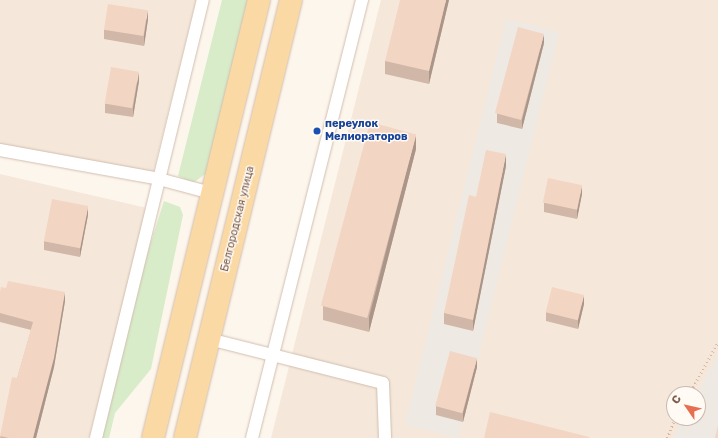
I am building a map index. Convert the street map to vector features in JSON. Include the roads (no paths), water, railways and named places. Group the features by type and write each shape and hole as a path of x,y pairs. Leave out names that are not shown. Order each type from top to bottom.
{"main road":[{"path":"153,438 211,193 259,0"},
{"name":"Белгородская улица","path":"185,438 292,0"}],"lane":[{"path":"96,438 204,0"},
{"path":"252,438 272,353 362,0"},
{"path":"0,150 159,179 211,193"},
{"path":"209,339 272,353 382,383 385,438"}],"place":[{"name":"переулок Мелиораторов","path":"317,131"}]}
